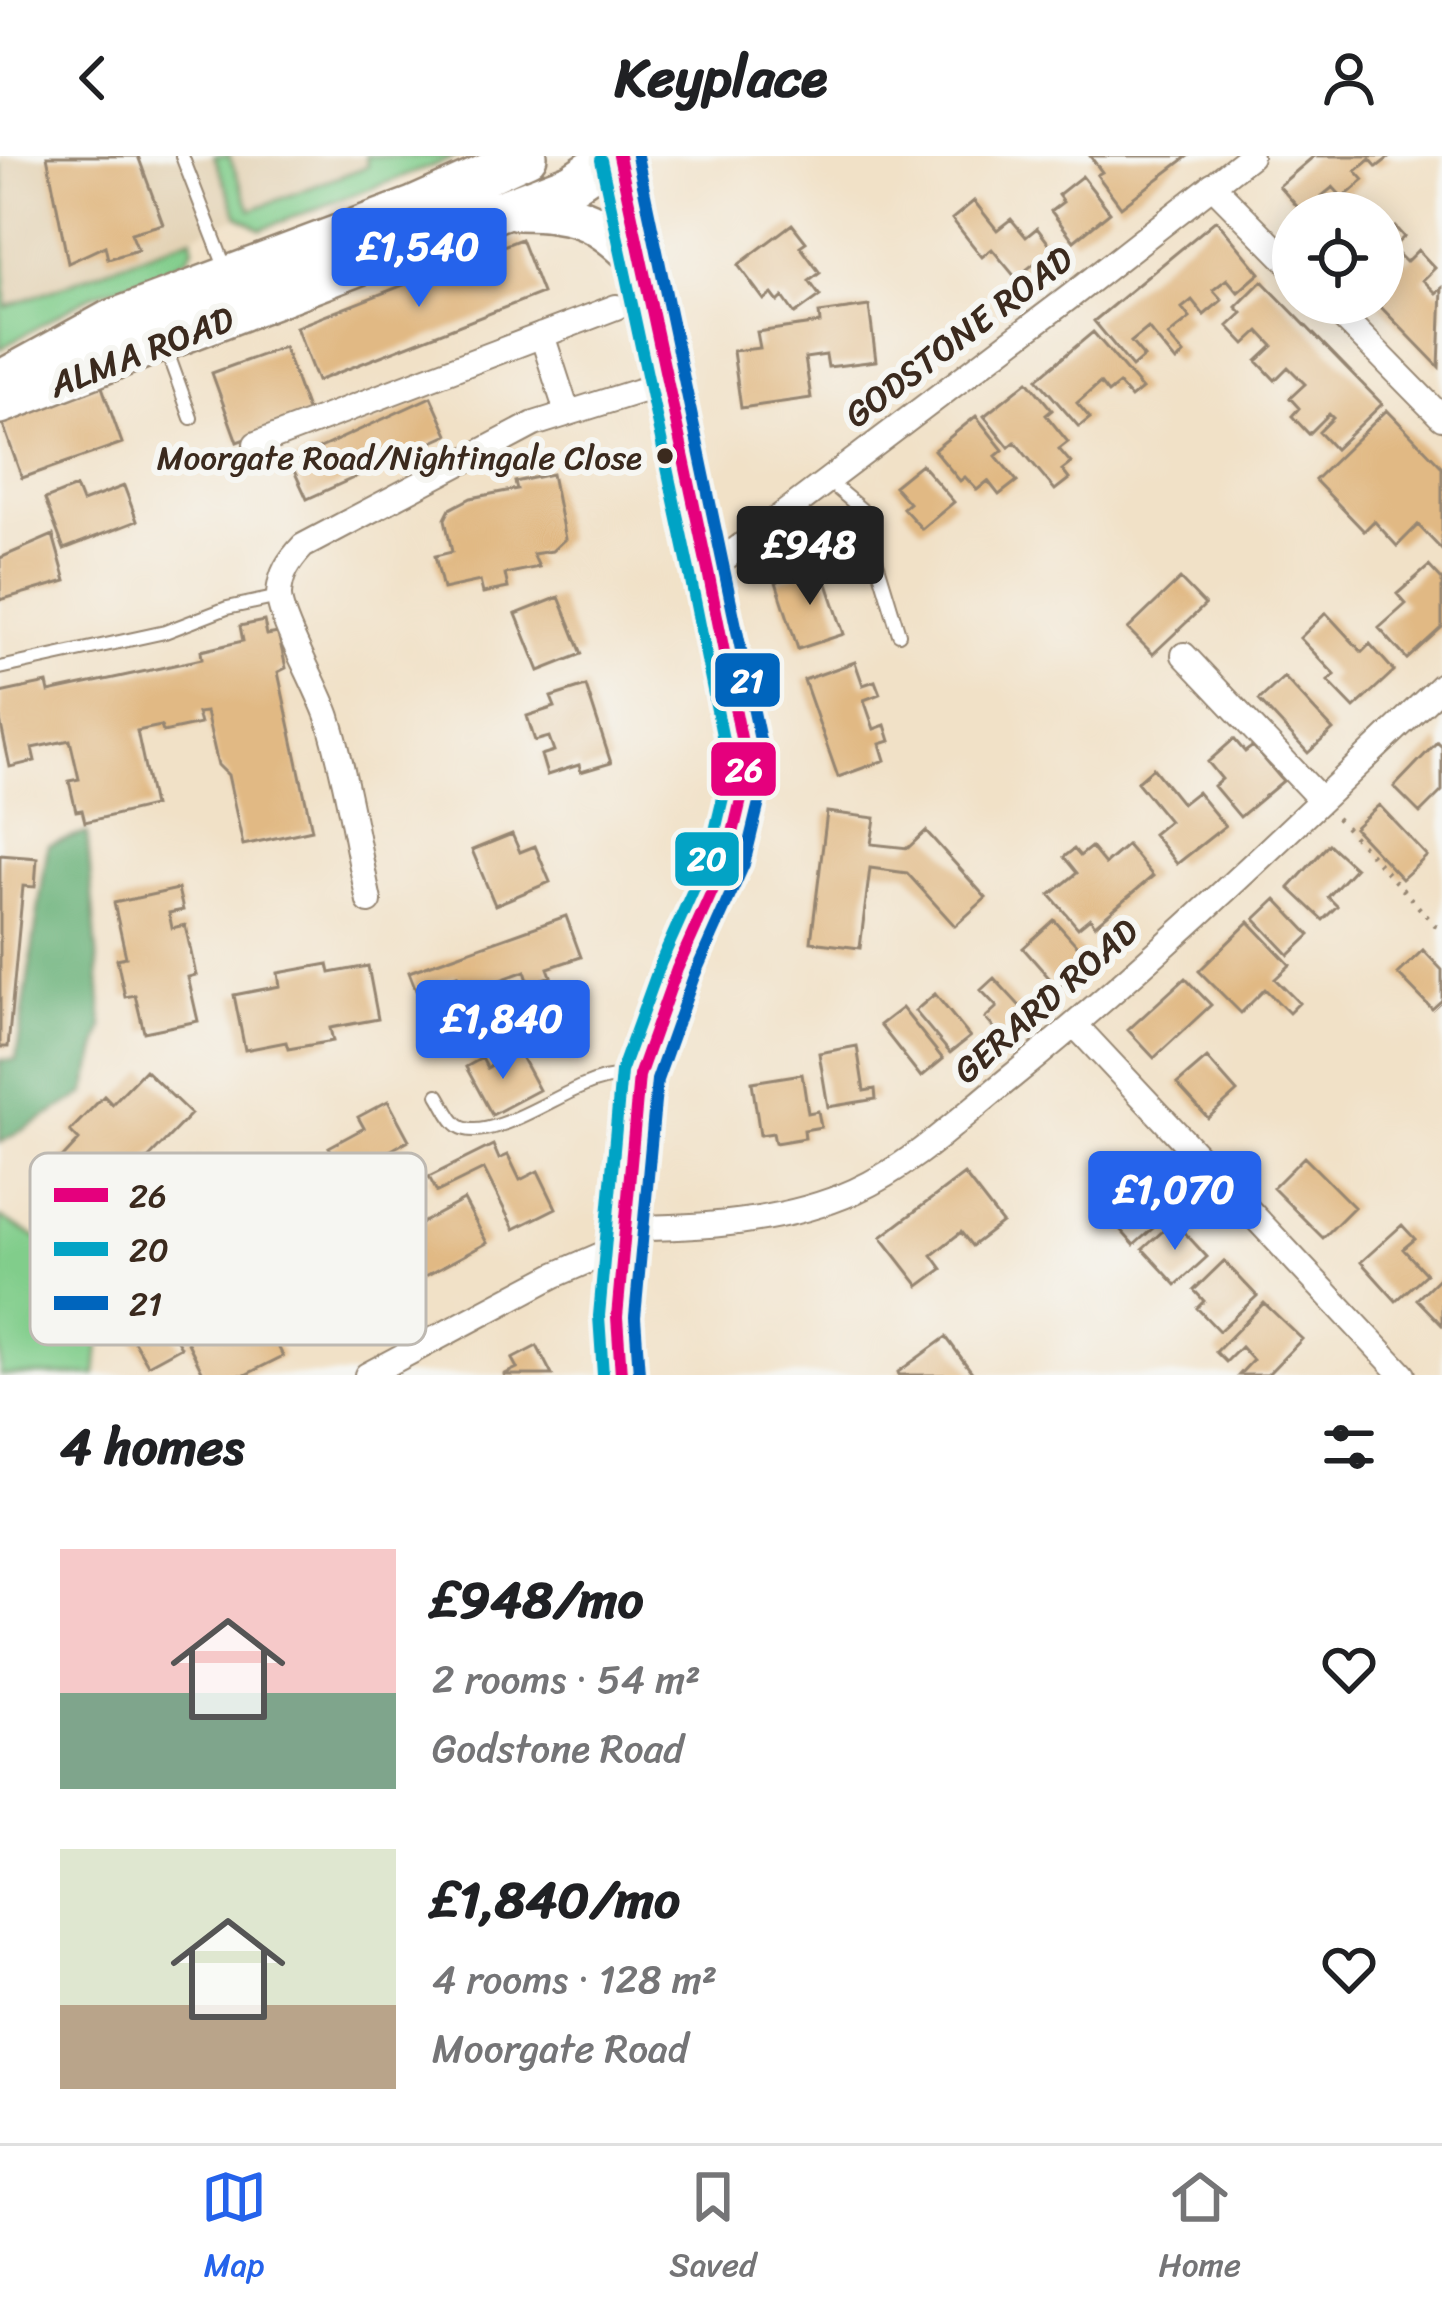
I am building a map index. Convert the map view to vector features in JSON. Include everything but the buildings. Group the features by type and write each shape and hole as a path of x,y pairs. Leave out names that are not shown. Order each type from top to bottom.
{"main road":[{"name":"ALMA ROAD","path":"0,404 174,316 228,275 413,207 527,156"},
{"name":"ALMA ROAD","path":"0,381 109,321 174,316 227,319 572,183 616,156"},
{"path":"616,156 645,268 709,571 743,748 744,787 727,858 677,969 640,1076 617,1317 621,1375"},
{"path":"506,210 567,213 599,223 645,268"},
{"path":"228,275 259,291 372,261"},
{"path":"70,343 103,334 141,332 174,316"}],"street":[{"name":"GODSTONE ROAD","path":"709,571 1250,156"},
{"path":"1212,185 1272,246"},
{"path":"256,444 616,307"},
{"path":"1350,324 1442,418"},
{"path":"542,335 566,412"},
{"path":"369,901 328,719 310,668 281,612 282,575 303,546 534,424 670,381"},
{"path":"1184,655 1321,800"},
{"name":"GERARD ROAD","path":"426,1344 555,1275 601,1256 622,1240 807,1208 854,1192 900,1168 1076,1026 1442,685"},
{"path":"1076,1026 1403,1375"},
{"name":"GERARD ROAD","path":"367,1375 423,1345"}],"lane":[{"path":"182,156 234,291 227,319"},
{"path":"174,316 191,418"},
{"path":"828,481 861,509 898,634"},
{"path":"0,668 165,632 226,608 279,597"},
{"path":"438,1095 454,1123 472,1130 500,1126 592,1083 640,1076"}],"path":[{"path":"1321,800 1436,926 1442,927"}],"shaded area":[{"path":"0,156 395,156 6,307"}],"green space":[{"path":"214,156 229,156 251,210 368,166 365,156 459,156 261,229 238,216"},
{"path":"0,164 6,307 192,237 193,248 187,258 161,273 92,295 0,349"},
{"path":"87,833 103,1027 85,1094 0,1143 0,1060 16,1060 48,845"},
{"path":"0,1217 30,1234 30,1345 99,1345 96,1375 0,1375"}],"transit line":[{"name":"26","path":"619,156 708,571 743,748 744,787 727,858 677,969 639,1076 617,1317 621,1375"},
{"name":"21","path":"637,156 761,745 762,790 744,864 694,976 657,1080 635,1317 639,1374"},
{"name":"20","path":"601,160 690,575 725,750 726,785 710,852 661,962 621,1072 599,1316 603,1375"}],"place":[{"name":"Moorgate Road/Nightingale Close","path":"665,456"}]}
